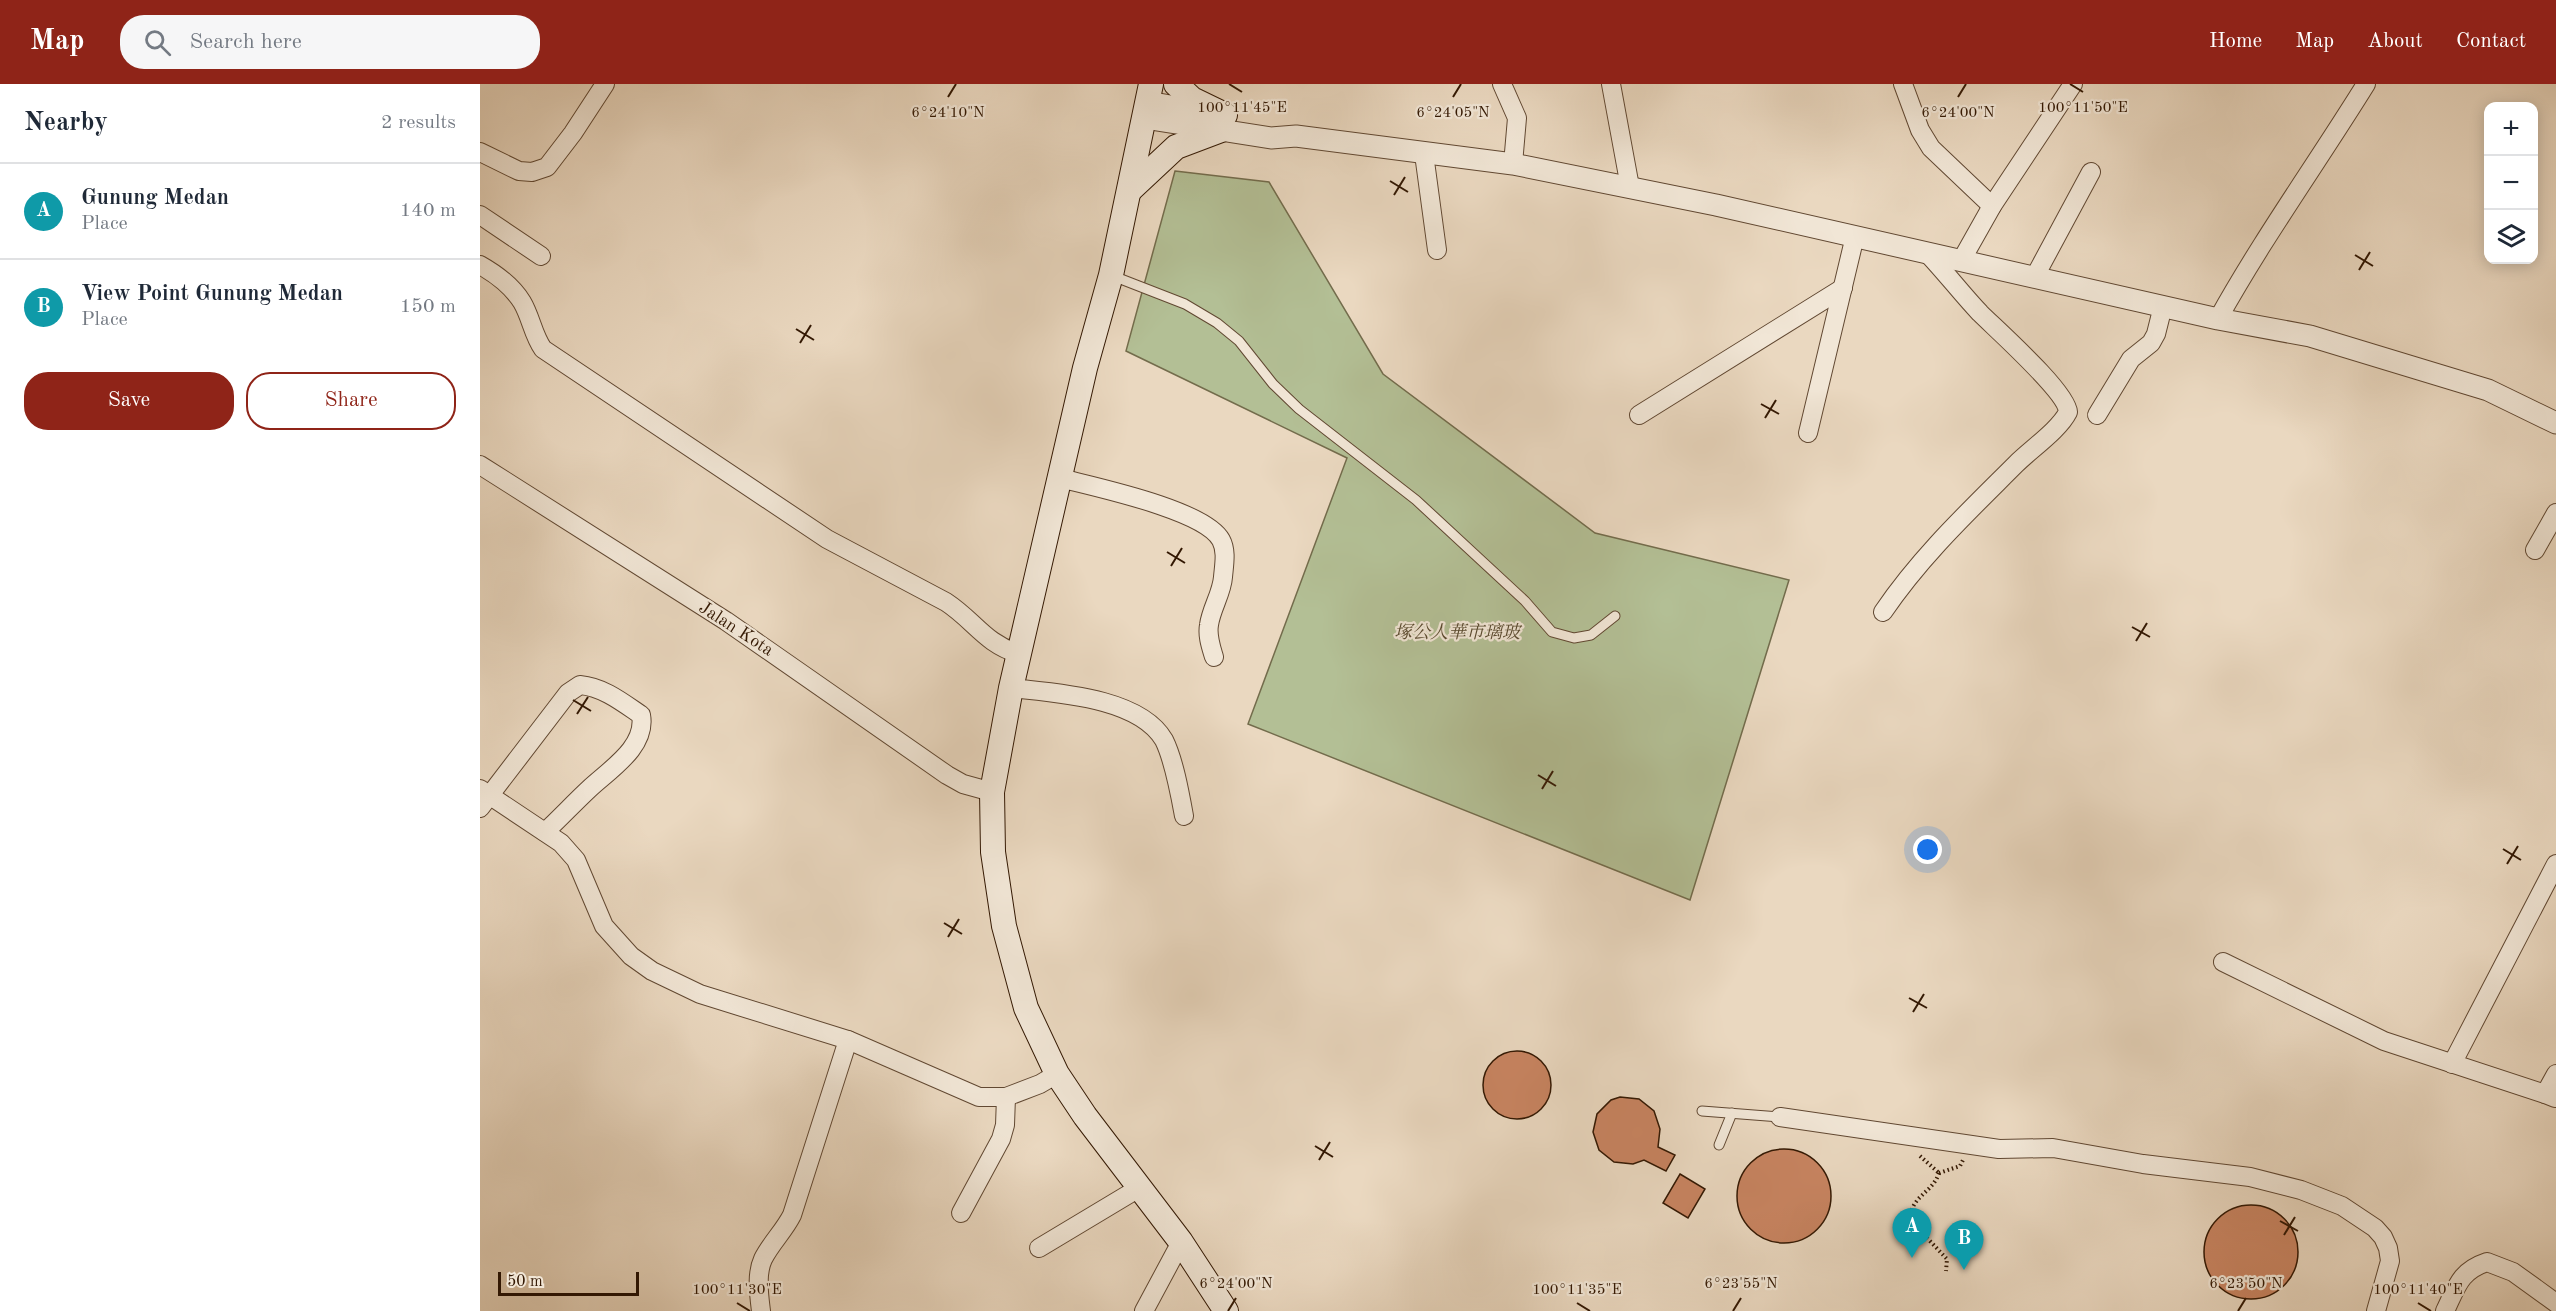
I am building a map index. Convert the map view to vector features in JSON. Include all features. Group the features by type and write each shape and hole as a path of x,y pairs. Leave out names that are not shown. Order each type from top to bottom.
{"main road":[{"path":"1130,190 1176,147 1223,123 1176,84"},
{"path":"1147,101 1111,275 1085,368 1011,688 992,792 993,852 1004,926 1026,1008 1057,1074 1181,1242 1226,1311"}],"street":[{"path":"480,152 519,171 532,172 547,168 605,84"},
{"path":"1502,84 1518,118 1513,164"},
{"path":"1611,84 1630,188"},
{"path":"1903,84 1920,130 1931,148 1992,206"},
{"path":"1961,261 1992,206 2073,84"},
{"path":"2218,319 2249,263 2318,162 2366,84"},
{"path":"1147,101 1223,123 1272,125 1288,135 1513,164 1855,236 2218,319 2310,336 2488,390 2556,423"},
{"path":"1424,154 1437,250"},
{"path":"2034,278 2091,172"},
{"path":"480,214 541,256"},
{"path":"1808,433 1855,236"},
{"path":"1883,612 1906,578 1930,550 2034,446 2059,425 2067,412 2065,402 2038,370 1980,312 1928,254"},
{"path":"480,265 510,286 523,303 537,340 543,349 827,539 946,602 998,646 1019,654"},
{"path":"1639,415 1843,288"},
{"path":"2097,415 2132,359 2151,343 2156,334 2163,306"},
{"name":"Jalan Kota","path":"480,465 726,621 947,775 963,784 992,792"},
{"path":"1060,477 1141,499 1185,516 1214,531 1221,540 1225,557 1223,581 1209,624 1214,657"},
{"path":"2535,550 2556,513"},
{"path":"545,832 614,769 640,732 643,724 641,715 593,686 580,685 568,693 483,798 561,843 576,860 604,926 631,956 652,971 700,994 848,1040 979,1097 1006,1097 1040,1084 1057,1074"},
{"path":"1011,688 1098,699 1127,711 1154,727 1168,750 1184,816"},
{"path":"2452,1064 2556,864"},
{"path":"2223,962 2384,1041 2452,1064 2550,1096 2556,1074"},
{"path":"761,1311 760,1269 764,1258 792,1215 848,1040"},
{"path":"962,1213 1001,1139 1005,1125 1006,1097"},
{"path":"1780,1117 1999,1149 2053,1148 2143,1164 2250,1178 2301,1190 2342,1206 2375,1228 2382,1237 2388,1248 2390,1261 2376,1311"},
{"path":"1039,1248 1139,1188"},
{"path":"1144,1311 1181,1242"},
{"path":"2445,1311 2462,1276 2471,1267 2487,1262 2513,1272 2556,1303"}],"lane":[{"path":"1111,275 1185,304 1217,322 1239,341 1273,384 1299,409 1416,500 1525,601 1552,632 1574,638 1591,635 1615,616"},
{"path":"1702,1111 1780,1117"},
{"path":"1719,1145 1732,1113"}],"path":[{"path":"1939,1173 1935,1184 1918,1198 1911,1209 1910,1220 1947,1258 1946,1271"}],"green space":[{"name":"塚公人華市璃玻","path":"1175,171 1269,182 1383,374 1595,533 1789,580 1690,900 1248,724 1347,458 1126,351"}],"building":[{"path":"1510,1051 1524,1051 1536,1056 1546,1066 1551,1085 1546,1104 1536,1114 1524,1119 1510,1119 1498,1114 1488,1104 1483,1092 1483,1078 1488,1066 1498,1056"},
{"path":"1620,1097 1639,1099 1654,1111 1660,1129 1658,1147 1675,1155 1666,1171 1644,1160 1633,1164 1614,1162 1599,1150 1593,1132 1597,1114 1611,1100"},
{"path":"1784,1149 1802,1152 1817,1163 1828,1178 1831,1196 1828,1214 1817,1229 1802,1240 1784,1243 1766,1240 1751,1229 1740,1214 1737,1196 1740,1178 1751,1163 1766,1152"},
{"path":"1680,1174 1705,1189 1688,1218 1663,1203"},
{"path":"2251,1205 2269,1208 2284,1219 2295,1234 2298,1252 2295,1270 2284,1285 2269,1296 2251,1299 2233,1296 2218,1285 2207,1270 2204,1252 2207,1234 2218,1219 2233,1208"}],"place":[{"name":"Gunung Medan","path":"1912,1258"},
{"name":"View Point Gunung Medan","path":"1964,1270"}]}
